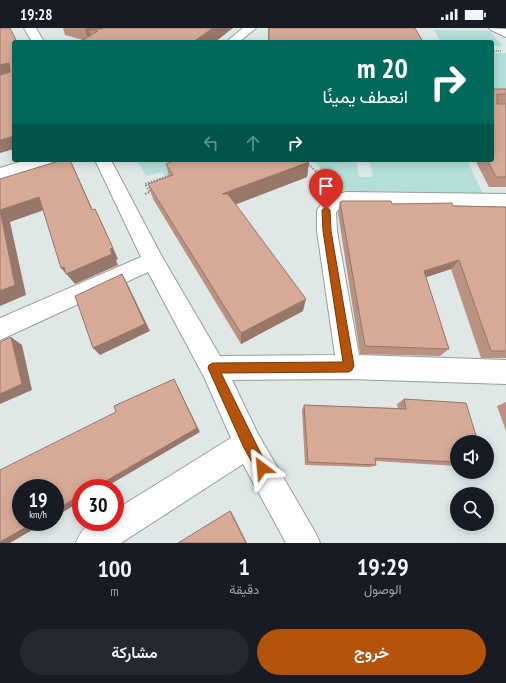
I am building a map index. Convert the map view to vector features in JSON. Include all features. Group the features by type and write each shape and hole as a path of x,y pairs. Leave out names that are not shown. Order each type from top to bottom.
{"street":[{"path":"30,28 37,40"},
{"path":"235,40 250,28"},
{"path":"495,28 506,33"},
{"path":"0,174 39,162"},
{"path":"104,162 153,261 213,368 248,444 304,543"},
{"path":"349,366 327,231 326,210 334,202 343,199 506,201"},
{"path":"0,329 153,261"},
{"path":"213,368 349,366 506,372"},
{"path":"92,543 248,444"}],"path":[{"path":"306,162 343,199"},
{"path":"124,202 150,192 145,184 174,174"}],"green space":[{"path":"434,30 490,31 503,46 494,46 494,40 440,40"},
{"path":"494,53 506,53 506,97 494,97"},
{"path":"138,162 211,162 167,179 162,172 146,176"},
{"path":"314,162 356,162 359,177 373,177 369,162 468,162 484,196 388,197 342,190"}],"building":[{"path":"0,28 10,28 16,40 12,40 12,137 0,140 0,75 10,72 9,63 0,65"},
{"path":"213,28 196,40 82,40 98,31 89,29"},
{"path":"269,28 415,28 422,40 269,40"},
{"path":"494,89 506,89 506,94 497,94 497,104 506,104 506,177 496,177 488,162 494,162"},
{"path":"55,162 71,162 92,210 95,209 113,248 110,249 112,254 66,274 64,267 61,268 39,197 0,210 0,179"},
{"path":"171,162 309,162 222,194 228,194 306,299 241,333 148,184 173,175 166,164"},
{"path":"391,201 392,204 452,203 453,206 506,207 506,351 491,351 459,260 424,271 449,349 365,346 340,202"},
{"path":"0,210 15,285 0,291"},
{"path":"122,274 145,324 93,348 75,296"},
{"path":"11,337 22,384 0,394 0,342"},
{"path":"174,379 197,428 109,479 72,479 72,500 64,505 64,479 12,479 12,531 19,531 0,542 0,470 116,412 114,406"},
{"path":"404,399 466,403 476,435 450,435 450,462 375,458 376,465 308,462 304,405 406,409"},
{"path":"230,511 246,543 178,543"}],"route":[{"path":"262,468 248,444 213,368 349,366 327,231 326,210"}]}
